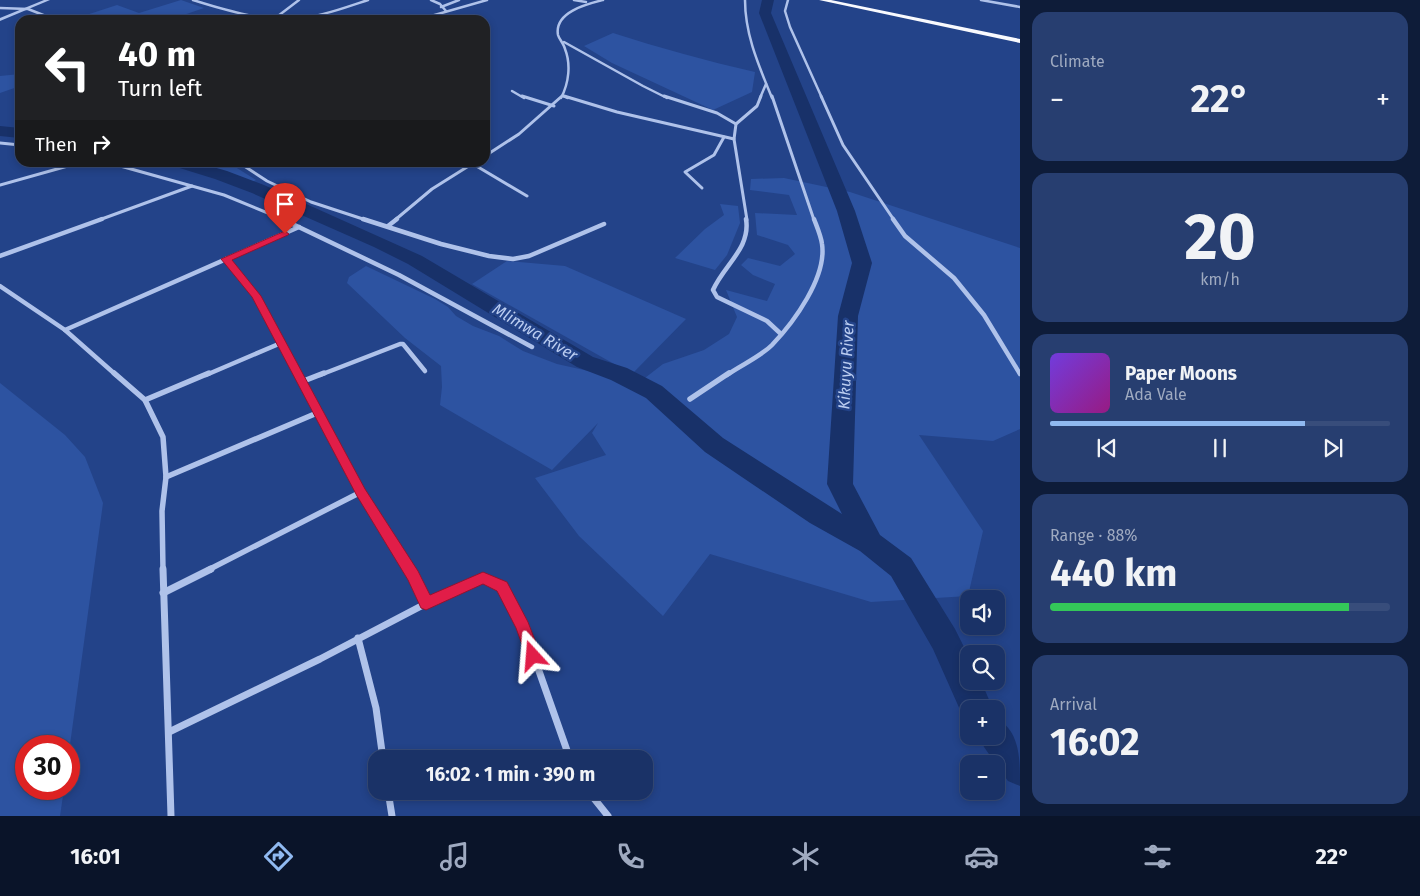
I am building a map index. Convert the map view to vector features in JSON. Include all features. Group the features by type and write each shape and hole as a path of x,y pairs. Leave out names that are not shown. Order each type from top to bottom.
{"highway":[{"path":"822,0 848,3 1020,42"}],"street":[{"path":"0,20 48,0"},
{"path":"193,0 242,15"},
{"path":"279,15 299,0"},
{"path":"319,15 368,0"},
{"path":"431,0 440,4 446,11"},
{"path":"441,7 459,0"},
{"path":"433,15 488,0"},
{"path":"574,0 589,3"},
{"path":"604,0 577,6 560,24 558,36 564,42 583,50 654,93 718,114 736,124"},
{"path":"690,399 771,346 798,312 817,278 821,263 822,246 748,29 744,10 745,0"},
{"path":"788,0 785,11 790,27 842,144 905,236 954,278 984,315 1020,374"},
{"path":"981,0 1020,7"},
{"path":"0,8 28,9 43,15"},
{"path":"490,153 519,134 554,106 563,96 566,89 568,71 564,42"},
{"path":"766,84 757,106 736,124 734,139 748,229 747,237 744,246 720,275 712,290 717,297 770,323 780,334"},
{"path":"512,91 527,99 554,106"},
{"path":"563,96 617,112 734,139"},
{"path":"702,188 685,172 714,155 724,137"},
{"path":"0,143 15,144"},
{"path":"0,185 64,167"},
{"path":"124,167 193,186 261,209 452,302 532,347"},
{"path":"246,167 267,181 311,202 441,244 489,256 513,259 544,251 604,224"},
{"path":"388,226 432,189 468,167"},
{"path":"480,167 527,196"},
{"path":"0,256 193,186"},
{"path":"65,330 299,227"},
{"path":"226,259 256,296 317,413 361,492 414,576 426,603"},
{"path":"0,286 65,330 145,400 162,437 166,477 162,511 163,593 171,816"},
{"path":"145,400 281,343"},
{"path":"301,382 400,344 403,344 425,371"},
{"path":"166,477 317,413"},
{"path":"163,593 361,492"},
{"path":"169,732 320,659 426,603 483,578 502,587 527,637 567,750"},
{"path":"358,638 376,708 382,750"},
{"path":"389,800 392,816"},
{"path":"595,800 608,816"}],"shaded area":[{"path":"181,0 204,8 184,15 86,15 117,5 139,13"},
{"path":"613,33 755,72 752,92 713,110 612,63 584,46"},
{"path":"15,74 15,88 0,93 0,76"},
{"path":"200,167 235,167 256,180 250,183"},
{"path":"784,178 850,192 1020,248 1020,429 993,441 919,435 983,531 969,590 960,590 960,596 871,602 710,554 663,616 579,536 535,478 606,455 592,433 598,423 552,470 440,405 442,387 441,366 405,338 347,283 349,277 366,266 435,299 448,307 456,316 473,326 499,336 523,351 557,364 602,374 632,388 663,364 704,350 729,334 737,317 726,290 767,301 775,284 753,275 741,265 748,258 780,266 795,254 788,245 757,235 755,213 797,215 789,195 750,190 751,179"},
{"path":"720,204 738,206 740,223 727,255 715,270 675,258 705,229 724,215"},
{"path":"507,261 565,266 686,319 632,374 472,284"},
{"path":"0,383 65,435 85,457 103,503 71,735 15,735 15,800 62,800 60,816 0,816"}],"waterway":[{"name":"Kikuyu River","path":"768,0 765,13 846,211 862,263 848,316 840,484 870,543"},
{"name":"Mlimwa River","path":"0,131 15,132"},
{"name":"Mlimwa River","path":"193,167 258,189 381,243 415,260 585,362 619,374 654,392 714,445 820,515 870,543"},
{"name":"Kikuyu River","path":"870,543 901,567 944,639 973,700"},
{"name":"Kikuyu River","path":"1003,745 1020,769"}],"route":[{"path":"285,234 226,259 256,296 317,413 361,492 414,576 426,603 483,578 493,581 502,587 527,637 533,656"}]}
